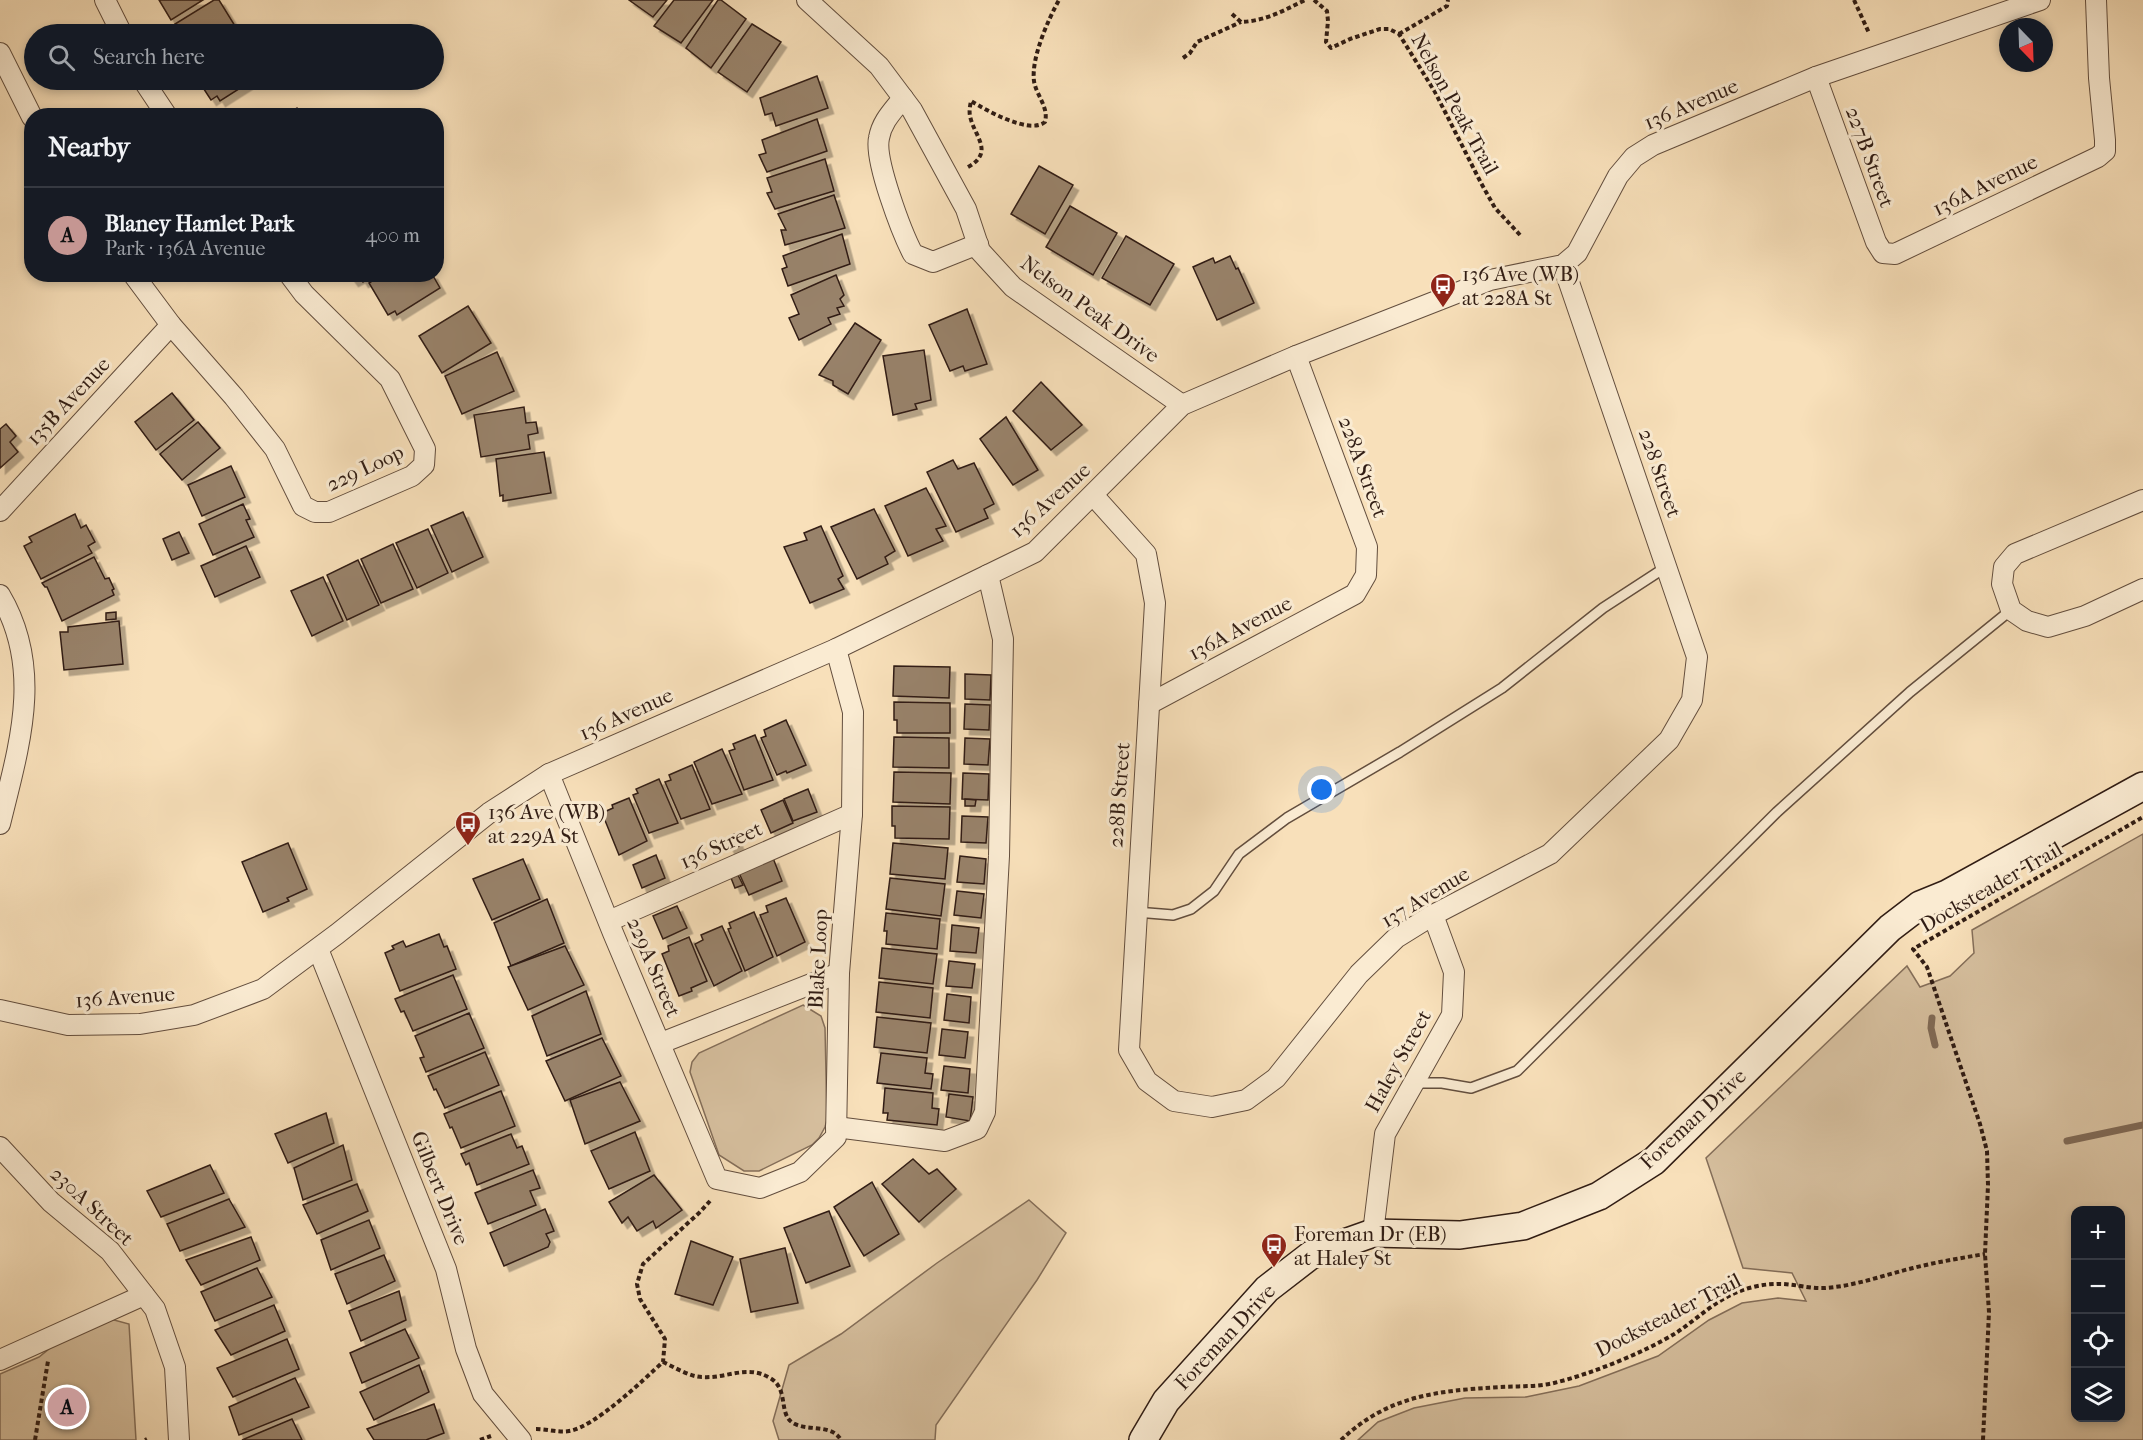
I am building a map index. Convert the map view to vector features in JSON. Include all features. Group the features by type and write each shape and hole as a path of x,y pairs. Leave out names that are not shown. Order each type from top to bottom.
{"street":[{"path":"105,0 117,24"},
{"name":"Nelson Peak Drive","path":"807,0 879,66 912,110 966,210 980,251 1013,287 1182,405"},
{"name":"136 Avenue","path":"0,1010 68,1025 140,1024 194,1016 263,989 318,949 489,813 549,774 836,649 1035,552 1182,405 1296,356 1490,280 1563,265 1577,253 1618,176 1634,157 1653,145 1816,77 2040,0"},
{"name":"136A Avenue","path":"1883,253 1895,254 2098,157 2104,151 2096,0"},
{"path":"0,52 28,108"},
{"name":"227B Street","path":"1816,77 1876,242 1883,253"},
{"path":"150,90 162,108"},
{"path":"903,98 884,122 878,140 881,163 906,241 913,254 933,262 978,244"},
{"name":"228 Street","path":"1563,265 1697,657 1692,700"},
{"name":"229 Loop","path":"139,282 171,325 234,397 275,449 303,506 315,512 329,512 412,476 424,465 425,449 390,379 304,294 295,282"},
{"name":"135B Avenue","path":"0,511 171,325"},
{"name":"228A Street","path":"1296,356 1367,547 1366,575 1355,594"},
{"name":"228B Street","path":"1093,495 1146,554 1155,603 1129,1050 1147,1081 1174,1101"},
{"path":"2143,500 2014,554 2004,567 2002,584 2011,610 2027,621 2048,627 2085,616 2143,589"},
{"path":"836,1127 945,1141 976,1128 985,1112 999,856 1003,639 988,575"},
{"name":"136A Avenue","path":"1149,704 1355,594"},
{"path":"0,595 10,612 22,645 26,674 20,741 0,824"},
{"name":"Blake Loop","path":"717,1179 760,1188 800,1172 836,1137 839,973 852,814 853,712 836,649"},
{"name":"137 Avenue","path":"1174,1101 1212,1107 1246,1100 1276,1077 1359,974 1396,938 1433,915 1550,854 1669,740 1692,700"},
{"name":"229A Street","path":"549,774 717,1179"},
{"name":"Foreman Drive","path":"1143,1440 1166,1401 1267,1289 1311,1255 1373,1233 1460,1235 1522,1226 1599,1196 1654,1161 1890,928 1920,905 1947,894 2143,786"},
{"name":"136 Street","path":"609,921 852,814"},
{"name":"Haley Street","path":"1373,1233 1385,1134 1452,1015 1454,972 1433,915"},
{"name":"Gilbert Drive","path":"318,949 446,1269 466,1349 483,1394 526,1434"},
{"path":"661,1043 839,973"},
{"name":"230A Street","path":"0,1147 51,1202 110,1251 155,1309 175,1368 180,1440"},
{"path":"0,1360 144,1295"}],"lane":[{"path":"1136,912 1173,915 1191,909 1214,891 1239,854 1287,818 1400,752 1502,688 1603,608 1667,566"},
{"path":"1413,1083 1442,1083 1471,1088 1517,1071 1777,812 1910,692 2011,610"}],"path":[{"path":"967,168 978,160 981,152 981,144 970,115 971,101 988,112 1019,125 1037,126 1045,122 1044,107 1036,90 1033,68 1052,13 1059,0"},
{"path":"1183,58 1190,53 1197,42 1241,22 1272,17 1305,0"},
{"name":"Nelson Peak Trail","path":"1314,0 1327,11 1329,21 1326,42 1331,48 1380,29 1389,28 1399,34 1435,92 1480,183 1495,208 1520,235"},
{"path":"1399,34 1448,6 1448,0"},
{"path":"1854,0 1869,33"},
{"path":"1232,14 1241,22"},
{"name":"Docksteader Trail","path":"1983,1440 1989,1312 1985,1254 1987,1151 1927,967 1913,949 2143,818"},
{"path":"526,1434 575,1430 595,1419 663,1362 665,1339 640,1299 637,1284 642,1264 710,1201"},
{"name":"Docksteader Trail","path":"1341,1440 1374,1413 1401,1402 1470,1389 1543,1385 1582,1375 1643,1350 1673,1334 1723,1299 1747,1289 1777,1283 1801,1288 1852,1284 1913,1268 1985,1254"},
{"path":"35,1440 52,1336"},
{"path":"663,1362 700,1378 746,1370 760,1373 772,1379 780,1388 786,1417 793,1424 831,1431 841,1440"},
{"path":"480,1440 495,1435"}],"shaded area":[{"path":"2143,834 2143,1440 1358,1440 1378,1422 1414,1408 1465,1398 1526,1397 1579,1386 1658,1356 1709,1320 1742,1303 1778,1298 1806,1301 1792,1273 1743,1268 1706,1158 1907,966 1920,987 1950,976 1974,953 1972,930"},
{"path":"803,1005 821,1016 825,1028 827,1120 825,1127 812,1145 759,1171 744,1171 719,1155 690,1072 692,1062 699,1053"},
{"path":"1029,1200 1066,1233 1037,1280 936,1425 935,1440 779,1440 773,1421 789,1365 841,1334 937,1263"},
{"path":"92,1314 129,1324 136,1440 0,1440 0,1374 39,1357"}],"building":[{"path":"159,0 203,0 171,20"},
{"path":"214,0 219,0 234,24 175,24"},
{"path":"629,0 667,0 653,17"},
{"path":"674,0 713,0 681,43 654,26"},
{"path":"718,0 746,19 711,68 686,48"},
{"path":"752,24 781,42 747,92 718,72"},
{"path":"817,76 828,108 776,126 772,113 765,115 760,98"},
{"path":"204,90 237,90 220,101 217,96 211,100"},
{"path":"817,119 827,151 767,172 759,155 766,153 762,140"},
{"path":"825,159 834,191 775,209 767,193 772,192 767,178"},
{"path":"1039,166 1073,185 1045,234 1011,214"},
{"path":"834,195 845,228 785,245 781,230 786,230 778,214"},
{"path":"1070,206 1117,233 1093,275 1046,247"},
{"path":"842,234 850,264 788,286 782,269 787,267 783,256"},
{"path":"1126,236 1174,264 1150,305 1102,278"},
{"path":"1230,256 1254,303 1217,320 1193,267 1213,258 1215,263"},
{"path":"836,275 844,295 840,299 844,306 837,308 840,314 828,318 831,324 799,340 789,318 799,314 791,295"},
{"path":"437,282 440,288 397,315 395,311 388,315 369,283"},
{"path":"468,306 491,343 442,373 419,336"},
{"path":"967,309 987,364 965,371 963,366 950,371 929,325"},
{"path":"855,323 881,340 848,394 833,385 833,381 819,375"},
{"path":"924,350 931,400 915,404 917,409 893,415 883,356"},
{"path":"497,352 514,391 462,414 445,376"},
{"path":"1041,382 1082,425 1051,450 1013,411"},
{"path":"172,393 194,420 156,450 135,422"},
{"path":"524,407 526,423 536,422 538,433 528,435 530,449 481,457 474,415"},
{"path":"1006,417 1038,470 1013,485 980,439"},
{"path":"198,422 220,448 182,480 160,454"},
{"path":"6,424 16,436 10,442 18,452 0,468 0,429"},
{"path":"544,452 551,493 503,501 503,495 500,496 496,459"},
{"path":"953,460 958,469 974,463 994,504 984,509 988,518 956,532 927,472"},
{"path":"231,466 245,497 202,516 188,485"},
{"path":"926,488 946,526 936,529 943,541 908,556 885,506"},
{"path":"243,504 250,519 246,520 254,537 213,555 199,524"},
{"path":"874,509 895,551 885,557 888,564 857,579 831,527"},
{"path":"463,512 483,557 452,572 431,526"},
{"path":"75,514 81,528 86,525 95,542 88,546 92,553 41,579 24,546 32,542 29,537"},
{"path":"821,526 843,576 838,579 844,589 810,603 784,547 807,540 804,533"},
{"path":"428,529 448,573 417,588 396,543"},
{"path":"179,532 189,553 172,560 163,539"},
{"path":"393,544 413,589 381,603 361,559"},
{"path":"246,546 260,577 215,597 201,566"},
{"path":"94,557 105,579 109,578 114,595 62,621 47,587 42,583"},
{"path":"358,560 379,605 347,620 327,575"},
{"path":"323,577 343,621 312,636 291,591"},
{"path":"116,612 116,619 106,620 106,613"},
{"path":"119,621 123,664 64,670 60,632 68,632 68,627"},
{"path":"894,666 950,667 949,698 893,696"},
{"path":"965,674 991,675 990,700 965,699"},
{"path":"894,702 950,703 950,733 897,733"},
{"path":"965,704 990,705 989,730 964,729"},
{"path":"786,720 806,765 777,775 761,738 766,736 764,730"},
{"path":"755,735 773,780 744,790 729,751 735,749 733,744"},
{"path":"894,737 949,738 949,768 893,767"},
{"path":"965,738 990,739 988,765 964,764"},
{"path":"722,749 742,794 712,804 694,762"},
{"path":"692,765 710,809 681,819 665,782 671,780 669,775"},
{"path":"894,772 951,773 950,804 893,802"},
{"path":"963,773 989,774 988,800 962,799"},
{"path":"659,779 678,823 649,833 633,795 638,793 636,789"},
{"path":"808,789 817,812 793,821 784,799"},
{"path":"629,798 647,841 619,855 602,813 613,808 612,805"},
{"path":"965,799 976,800 975,806 965,806"},
{"path":"783,800 793,823 771,833 761,810"},
{"path":"892,806 950,807 949,839 895,838 895,826 892,826"},
{"path":"962,816 988,817 986,843 961,842"},
{"path":"734,834 739,846 730,850 725,839"},
{"path":"288,843 307,889 287,898 289,901 263,912 242,862"},
{"path":"893,843 948,848 945,879 890,874"},
{"path":"656,855 665,878 642,888 633,865"},
{"path":"960,856 986,859 984,884 957,882"},
{"path":"773,858 782,881 749,895 739,873"},
{"path":"523,859 540,899 492,920 473,879"},
{"path":"738,875 743,885 735,888 731,878"},
{"path":"890,878 945,884 941,916 886,909"},
{"path":"957,891 984,894 981,918 954,915"},
{"path":"786,898 805,942 777,956 760,915 768,912 766,906"},
{"path":"547,899 564,943 511,966 494,923"},
{"path":"677,906 687,928 663,939 653,916"},
{"path":"754,912 773,957 745,971 728,929 731,928 729,923"},
{"path":"886,913 940,919 937,949 886,944 887,931 884,931"},
{"path":"952,925 979,928 976,953 950,951"},
{"path":"722,926 742,971 714,986 695,944 703,940 701,935"},
{"path":"439,934 444,947 447,946 456,969 400,991 385,953 394,949 392,946 403,941 406,947"},
{"path":"689,937 707,981 679,996 662,954 669,951 668,946"},
{"path":"565,946 584,985 528,1010 508,967"},
{"path":"882,948 937,954 933,984 879,978"},
{"path":"949,961 975,964 972,988 946,986"},
{"path":"453,975 467,1009 413,1031 404,1011 401,1012 395,999"},
{"path":"879,982 933,988 930,1018 876,1012"},
{"path":"586,991 601,1034 547,1056 532,1016"},
{"path":"947,994 971,997 969,1023 944,1020"},
{"path":"469,1013 484,1048 426,1072 420,1058 424,1057 415,1036"},
{"path":"877,1017 931,1023 927,1053 874,1047"},
{"path":"942,1029 968,1032 965,1058 939,1055"},
{"path":"602,1038 621,1076 565,1101 546,1061"},
{"path":"485,1052 499,1085 445,1108 428,1076"},
{"path":"881,1053 927,1058 925,1073 933,1074 931,1089 877,1083"},
{"path":"944,1066 970,1069 968,1093 941,1090"},
{"path":"620,1082 640,1121 585,1144 570,1100"},
{"path":"885,1088 933,1093 932,1108 939,1109 937,1125 887,1120 888,1113 883,1113"},
{"path":"501,1091 515,1126 461,1148 444,1114"},
{"path":"949,1094 973,1097 970,1121 946,1117"},
{"path":"326,1113 334,1143 288,1163 275,1134"},
{"path":"635,1132 650,1171 609,1189 591,1151"},
{"path":"511,1134 517,1148 522,1146 529,1164 477,1185 469,1163 466,1165 461,1154"},
{"path":"343,1145 352,1180 303,1200 294,1168"},
{"path":"913,1159 929,1174 937,1169 956,1189 919,1222 882,1184"},
{"path":"210,1165 224,1193 161,1217 147,1191"},
{"path":"533,1170 540,1188 530,1191 536,1205 488,1224 475,1193"},
{"path":"654,1175 682,1210 656,1228 653,1221 637,1231 628,1217 622,1223 609,1202"},
{"path":"872,1182 899,1234 864,1256 834,1207"},
{"path":"357,1184 368,1211 317,1234 303,1205"},
{"path":"229,1199 245,1227 180,1251 167,1224"},
{"path":"545,1209 554,1231 546,1234 550,1242 548,1247 504,1266 490,1233"},
{"path":"829,1211 850,1266 806,1283 784,1228"},
{"path":"369,1220 380,1248 331,1270 321,1240"},
{"path":"251,1237 260,1260 201,1285 186,1260"},
{"path":"691,1241 733,1257 713,1305 675,1294"},
{"path":"785,1248 798,1303 751,1312 740,1259"},
{"path":"384,1255 395,1281 347,1304 335,1274"},
{"path":"257,1268 272,1297 215,1321 201,1292"},
{"path":"399,1291 406,1320 361,1341 349,1311"},
{"path":"274,1305 285,1331 231,1355 215,1330"},
{"path":"405,1329 419,1358 362,1383 350,1353"},
{"path":"287,1339 299,1369 233,1397 217,1368"},
{"path":"419,1365 429,1392 374,1420 360,1392"},
{"path":"295,1378 309,1407 239,1435 229,1407"},
{"path":"434,1404 444,1433 426,1440 374,1440 367,1429"},
{"path":"292,1419 302,1440 242,1440"}],"waterway":[{"path":"1932,1018 1931,1028 1935,1045"},
{"path":"2067,1141 2143,1125"}],"place":[{"name":"136 Ave (WB) at 228A St","path":"1443,309"},
{"name":"136 Ave (WB) at 229A St","path":"468,847"},
{"name":"Foreman Dr (EB) at Haley St","path":"1274,1269"},
{"name":"Blaney Hamlet Park","path":"67,1407"}]}
